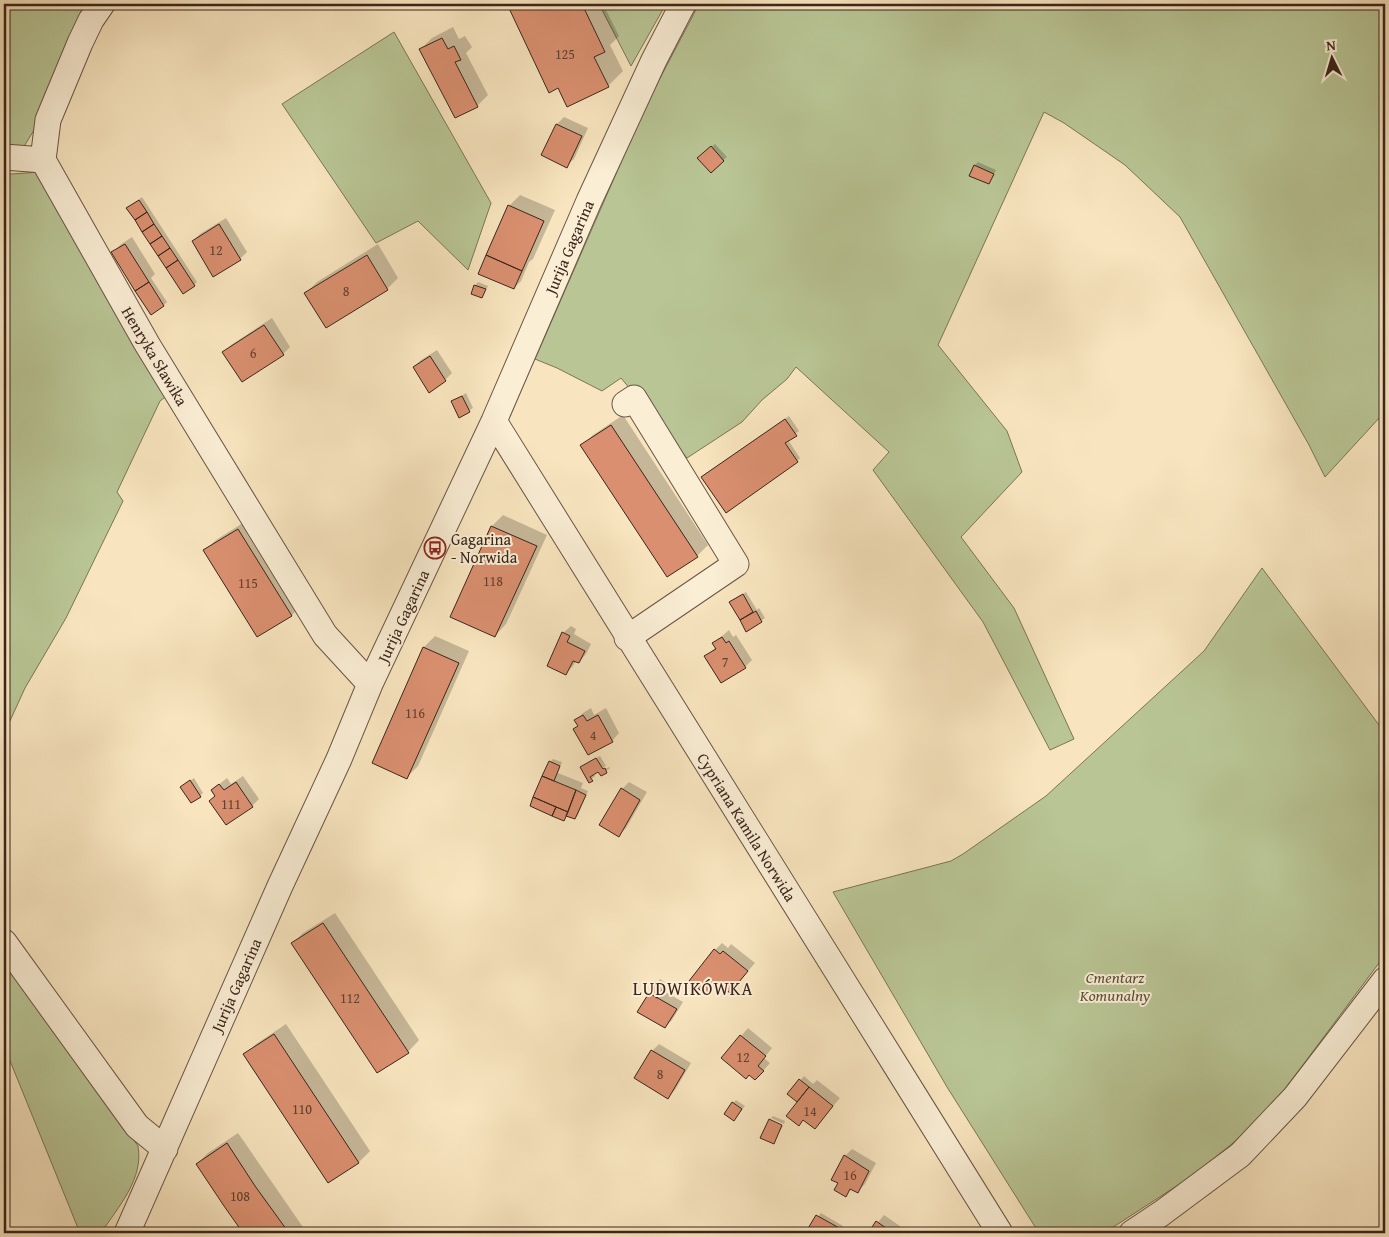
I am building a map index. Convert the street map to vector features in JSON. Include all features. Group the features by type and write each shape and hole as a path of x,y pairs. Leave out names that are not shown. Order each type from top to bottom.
{"street":[{"path":"4,157 43,160 48,120 80,43 91,20 102,4"},
{"name":"Jurija Gagarina","path":"127,1233 280,886 339,759 370,684 494,421 589,200 654,60 683,4"},
{"name":"Henryka Sławika","path":"43,160 148,344 325,635 370,684"},
{"path":"625,404 634,398 736,564 627,638"},
{"name":"Cypriana Kamila Norwida","path":"494,421 627,638 778,876 1000,1233"},
{"path":"4,942 136,1126 164,1149"},
{"path":"1132,1233 1240,1155 1295,1097 1385,980"}],"green space":[{"path":"4,4 94,4 39,122 23,148 4,146"},
{"path":"599,4 666,4 631,66"},
{"path":"699,4 1385,4 1385,413 1325,477 1309,445 1180,217 1125,165 1064,123 1044,112 938,345 1007,431 1022,472 961,537 1014,608 1074,739 1050,750 983,622 873,470 889,452 796,367 787,379 762,400 742,422 687,458 621,378 602,391 535,359 647,103"},
{"path":"394,32 491,203 468,270 418,221 376,243 282,104"},
{"path":"40,172 168,395 160,401 117,492 123,501 66,618 25,688 9,723 4,725 4,173"},
{"name":"Cmentarz Komunalny","path":"1262,568 1385,733 1385,955 1282,1093 1238,1139 1192,1176 1104,1233 1039,1233 947,1087 833,892 951,861 1046,796 1204,651"},
{"path":"4,953 138,1146 139,1158 133,1181 122,1203 101,1233 80,1233 4,1046"}],"building":[{"path":"507,4 582,4 605,52 594,57 609,87 567,107 558,88 549,93"},
{"path":"442,38 448,49 454,46 461,60 455,62 478,107 455,118 419,49"},
{"path":"556,124 582,136 567,168 541,155"},
{"path":"711,146 724,161 711,173 697,158"},
{"path":"974,165 994,174 989,184 969,176"},
{"path":"139,200 147,212 135,220 126,208"},
{"path":"508,205 544,221 522,271 486,255"},
{"path":"147,212 154,224 142,232 135,220"},
{"path":"154,224 162,236 150,244 142,232"},
{"path":"219,224 241,260 213,277 192,241"},
{"path":"162,236 170,248 158,256 150,244"},
{"path":"125,244 149,282 135,291 111,252"},
{"path":"170,248 178,260 166,268 158,256"},
{"path":"367,255 388,290 326,328 304,293"},
{"path":"486,255 522,271 514,289 478,274"},
{"path":"178,260 195,286 183,294 166,268"},
{"path":"149,282 164,306 151,315 135,291"},
{"path":"474,285 486,289 482,298 471,294"},
{"path":"264,325 284,355 242,382 222,352"},
{"path":"430,356 446,381 429,393 413,367"},
{"path":"462,396 470,412 459,418 451,401"},
{"path":"785,419 797,436 785,443 798,462 726,513 701,477"},
{"path":"611,425 698,557 667,577 580,445"},
{"path":"491,526 537,546 495,637 450,617"},
{"path":"238,529 292,616 257,637 203,550"},
{"path":"743,594 753,612 740,620 729,602"},
{"path":"756,611 762,622 746,632 740,620"},
{"path":"562,632 570,636 567,642 585,651 579,663 573,661 566,675 547,666"},
{"path":"722,637 726,643 729,641 746,668 721,683 704,656 716,649 712,643"},
{"path":"423,647 459,663 407,779 372,763"},
{"path":"583,715 587,721 598,715 613,742 588,755 573,729 578,726 574,720"},
{"path":"596,758 607,773 601,776 598,772 590,777 593,781 589,783 580,767"},
{"path":"549,761 560,766 554,781 542,776"},
{"path":"542,776 576,790 568,812 533,797"},
{"path":"190,780 201,797 191,803 180,787"},
{"path":"236,782 253,807 226,825 209,801 215,796 211,790 219,784 224,790"},
{"path":"621,788 640,800 619,837 599,825"},
{"path":"576,790 586,795 575,819 566,816"},
{"path":"533,797 556,807 552,816 530,806"},
{"path":"556,807 568,812 564,821 552,816"},
{"path":"323,923 409,1053 377,1073 291,943"},
{"path":"714,949 720,954 723,951 748,971 730,993 716,982 706,995 689,981"},
{"path":"655,982 664,986 657,998 649,993"},
{"path":"649,993 677,1009 665,1028 637,1012"},
{"path":"274,1034 359,1163 328,1183 243,1054"},
{"path":"740,1035 766,1056 758,1066 764,1071 755,1080 749,1075 746,1079 721,1058"},
{"path":"651,1050 685,1070 668,1099 634,1078"},
{"path":"799,1079 809,1087 797,1102 787,1094"},
{"path":"809,1087 833,1106 815,1129 803,1120 799,1126 786,1116"},
{"path":"732,1102 742,1109 734,1121 724,1114"},
{"path":"769,1119 782,1125 774,1144 760,1138"},
{"path":"227,1143 289,1233 243,1233 224,1206 196,1164"},
{"path":"844,1155 869,1171 858,1193 850,1189 846,1197 834,1190 838,1183 831,1180"},
{"path":"816,1215 841,1229 839,1233 813,1233 807,1230"},
{"path":"876,1221 893,1233 868,1233"}],"place":[{"name":"Gagarina - Norwida","path":"435,548"}],"district":[{"name":"LUDWIKÓWKA","path":"693,989"}]}
